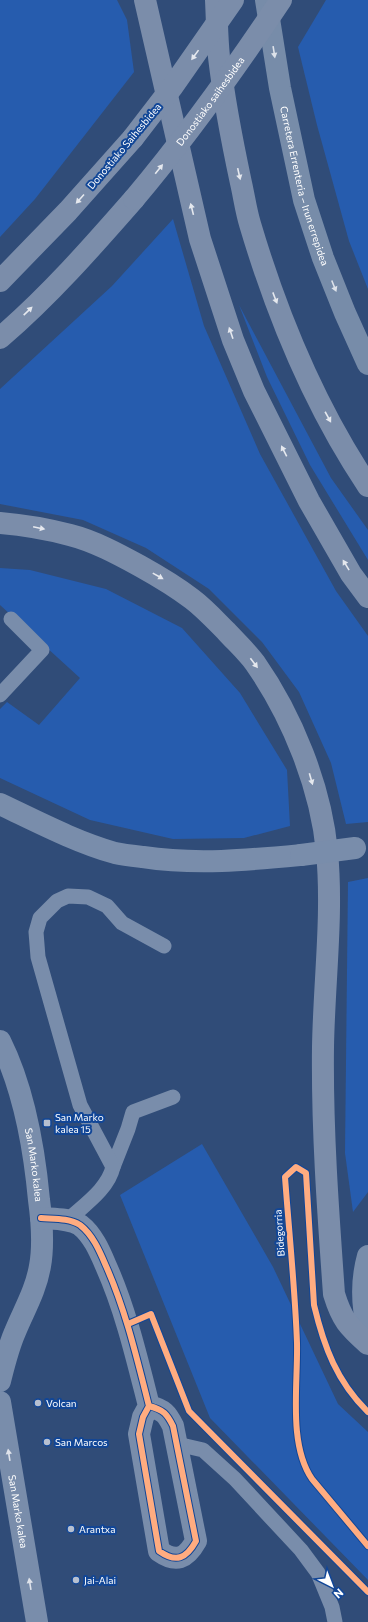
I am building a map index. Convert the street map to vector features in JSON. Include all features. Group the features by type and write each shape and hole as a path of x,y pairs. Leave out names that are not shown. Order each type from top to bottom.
{"highway":[{"path":"146,0 200,239 233,340 254,391 309,501 351,574 368,598"},
{"path":"216,0 219,56 230,136 250,223 271,289 296,352 325,411 368,486"},
{"name":"Donostiako Saihesbidea","path":"0,281 68,211 133,138 173,86 233,0"},
{"name":"Donostiako saihesbidea","path":"0,338 52,288 134,199 204,110 249,49 281,0"},
{"path":"0,523 31,526 72,535 120,554 166,580 193,600 218,623 253,661 275,694 295,733 311,776 320,810 327,850 329,886 323,1048 325,1164 334,1294 340,1314 351,1328 368,1344"}],"main road":[{"name":"Carretera Errenteria – Irun errepidea","path":"266,0 280,88 304,200 323,258 345,313 368,364"}],"street":[{"path":"0,804 64,834 116,853 158,860 200,862 244,861 362,847"},
{"name":"San Marko kalea","path":"0,1041 15,1078 27,1121 36,1169 42,1243 40,1267 34,1290 8,1352 0,1381"},
{"path":"41,1218 68,1220 80,1226 97,1244 116,1287 128,1324 150,1406 143,1417 139,1434 160,1551 169,1558 180,1558 190,1552 196,1541 177,1444 173,1426 167,1415 159,1409 150,1406"},
{"path":"368,1256 364,1272 363,1302 368,1330"},
{"path":"0,1341 15,1326 24,1313"},
{"name":"San Marko kalea","path":"0,1402 37,1622"}],"lane":[{"path":"0,695 42,650 11,619"},
{"path":"113,1167 80,1105 40,964 36,932 40,918 57,901 68,896 88,897 107,906 122,923 164,946"},
{"path":"68,1220 97,1193 111,1174 133,1112 173,1097"},
{"path":"177,1444 203,1450 235,1478 301,1550 318,1573 332,1607 335,1622"}],"shaded area":[{"path":"0,0 117,0 127,20 134,72 35,199 0,237"},
{"path":"326,0 368,0 368,289 349,241 317,125 298,47"},
{"path":"173,219 204,326 260,454 336,591 368,636 368,822 346,824 331,763 299,692 262,642 209,589 146,548 83,520 0,504 0,389 112,286"},
{"path":"239,305 331,478 368,530 368,560 310,465 267,377"},
{"path":"0,568 30,570 106,589 182,628 240,693 287,770 290,826 244,838 173,839 90,820 0,778 0,709 7,702 39,725 80,678 0,605"},
{"path":"368,878 368,1192 353,1212 345,1153 348,882"},
{"path":"202,1144 273,1267 338,1404 368,1432 368,1580 210,1418 120,1195"}],"cycle path":[{"name":"Bidegorria","path":"368,1412 357,1401 340,1376 322,1335 314,1305 306,1173 296,1167 285,1177 296,1322 296,1414 300,1449 305,1465 312,1479 368,1546"},
{"path":"41,1218 71,1221 85,1229 99,1250 113,1283 130,1335 149,1406 143,1417 139,1434 159,1551 165,1555 176,1558 188,1552 196,1541 173,1426 169,1418 164,1413 149,1406"},
{"path":"128,1324 151,1314 189,1411 368,1592"}],"place":[{"name":"San Marko kalea 15","path":"47,1123"},
{"name":"Volcan","path":"38,1403"},
{"name":"San Marcos","path":"47,1442"},
{"name":"Arantxa","path":"71,1529"},
{"name":"Jai-Alai","path":"76,1580"}]}
